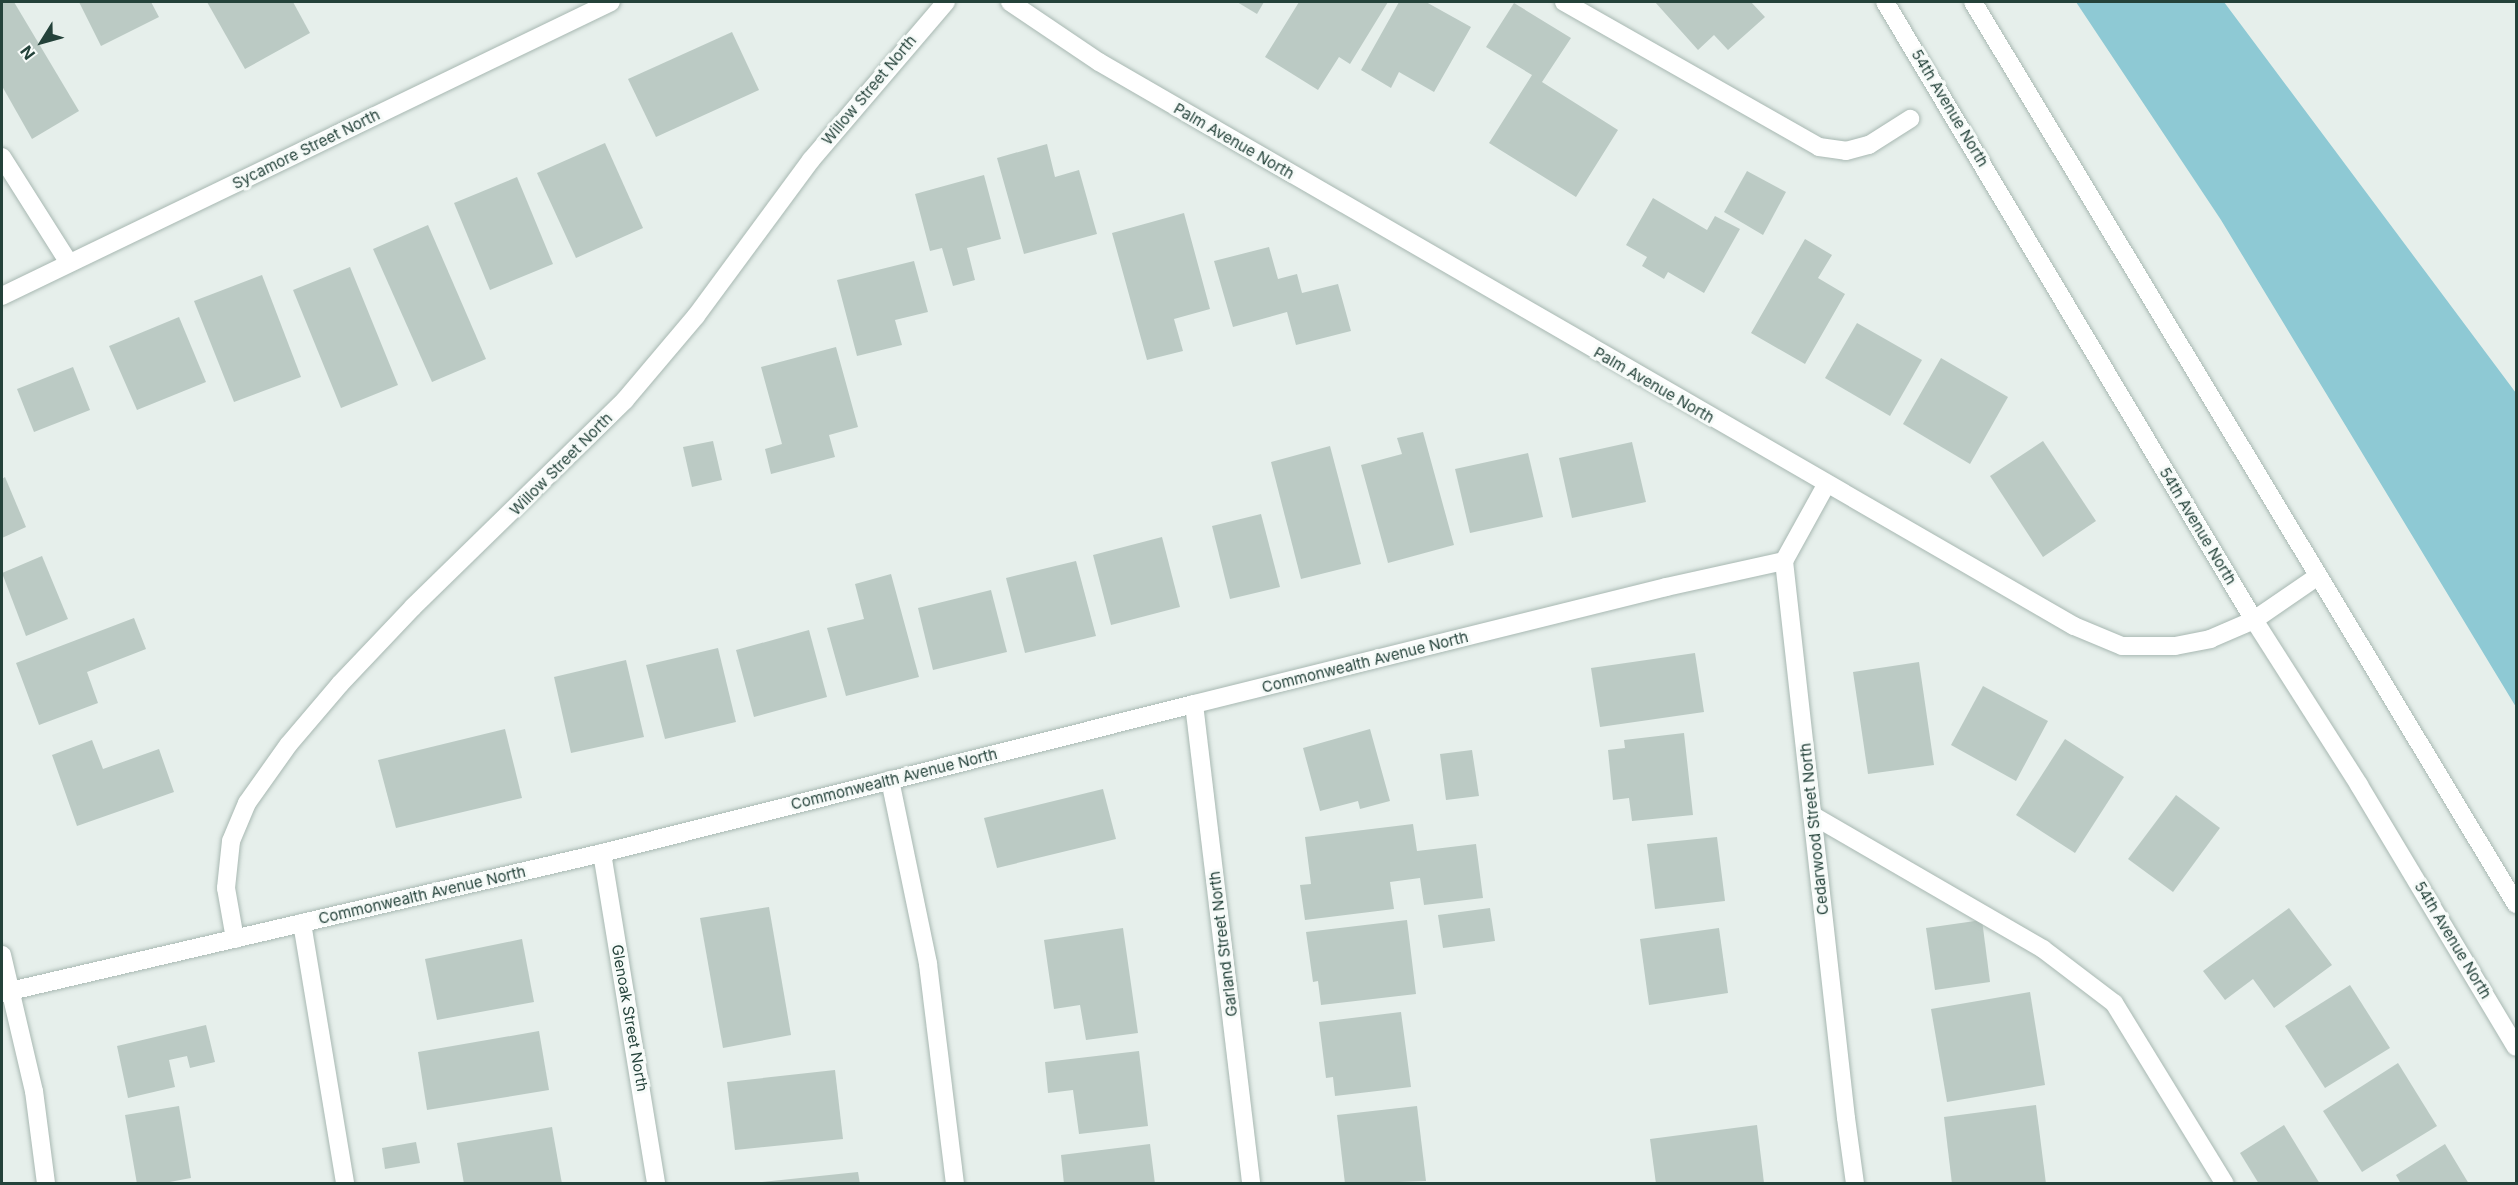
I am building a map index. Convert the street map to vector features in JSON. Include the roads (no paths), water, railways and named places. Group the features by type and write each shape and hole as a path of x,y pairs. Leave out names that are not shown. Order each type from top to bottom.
{"street":[{"name":"Sycamore Street North","path":"2,296 611,2"},
{"name":"Willow Street North","path":"235,939 226,888 231,841 247,803 289,744 340,684 413,607 625,400 696,316 811,160 946,2"},
{"name":"Palm Avenue North","path":"1010,2 1099,62 1826,485 2074,626 2122,646 2175,646 2210,639 2254,620 2318,576"},
{"path":"1564,2 1819,147 1846,151 1869,145 1910,119"},
{"name":"54th Avenue North","path":"1885,2 2254,620 2372,805 2517,1047"},
{"path":"1973,2 2517,904"},
{"path":"2,157 69,264"},
{"path":"1784,561 1826,485"},
{"name":"Commonwealth Avenue North","path":"6,992 602,853 1666,587 1784,561"},
{"name":"Cedarwood Street North","path":"1784,561 1846,1118 1856,1184"},
{"name":"Garland Street North","path":"1194,704 1251,1184"},
{"path":"890,780 928,964 955,1184"},
{"path":"1812,815 2043,949 2114,1003 2225,1184"},
{"name":"Glenoak Street North","path":"602,853 656,1184"},
{"path":"302,923 345,1184"},
{"path":"2,954 6,992 34,1091 46,1184"}],"water":[{"path":"2076,2 2224,2 2516,393 2516,707 2221,220"}]}
